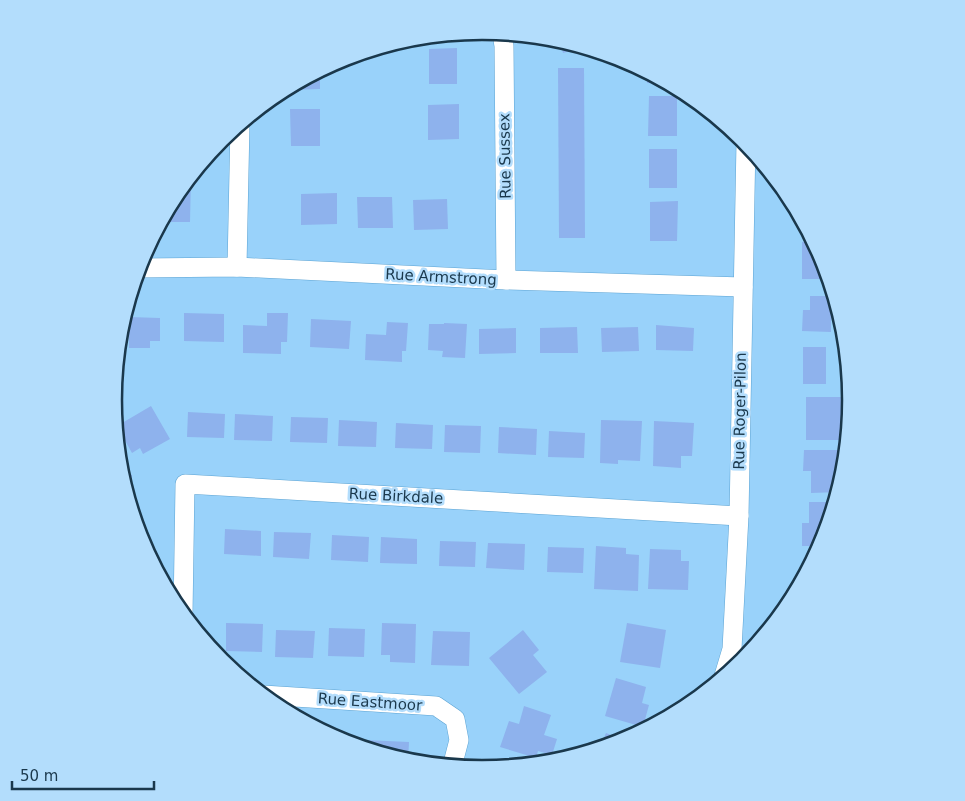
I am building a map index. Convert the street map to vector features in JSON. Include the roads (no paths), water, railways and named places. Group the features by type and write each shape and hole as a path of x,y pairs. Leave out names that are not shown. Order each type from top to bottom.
{"street":[{"name":"Rue Sussex","path":"503,41 506,280"},
{"path":"237,267 240,134"},
{"name":"Rue Roger-Pilon","path":"727,665 732,649 739,516 746,155"},
{"name":"Rue Armstrong","path":"147,268 237,267 506,280 742,287"},
{"name":"Rue Birkdale","path":"183,601 185,484 739,516"},
{"name":"Rue Eastmoor","path":"276,696 436,706 455,719 460,740 454,760"}]}
